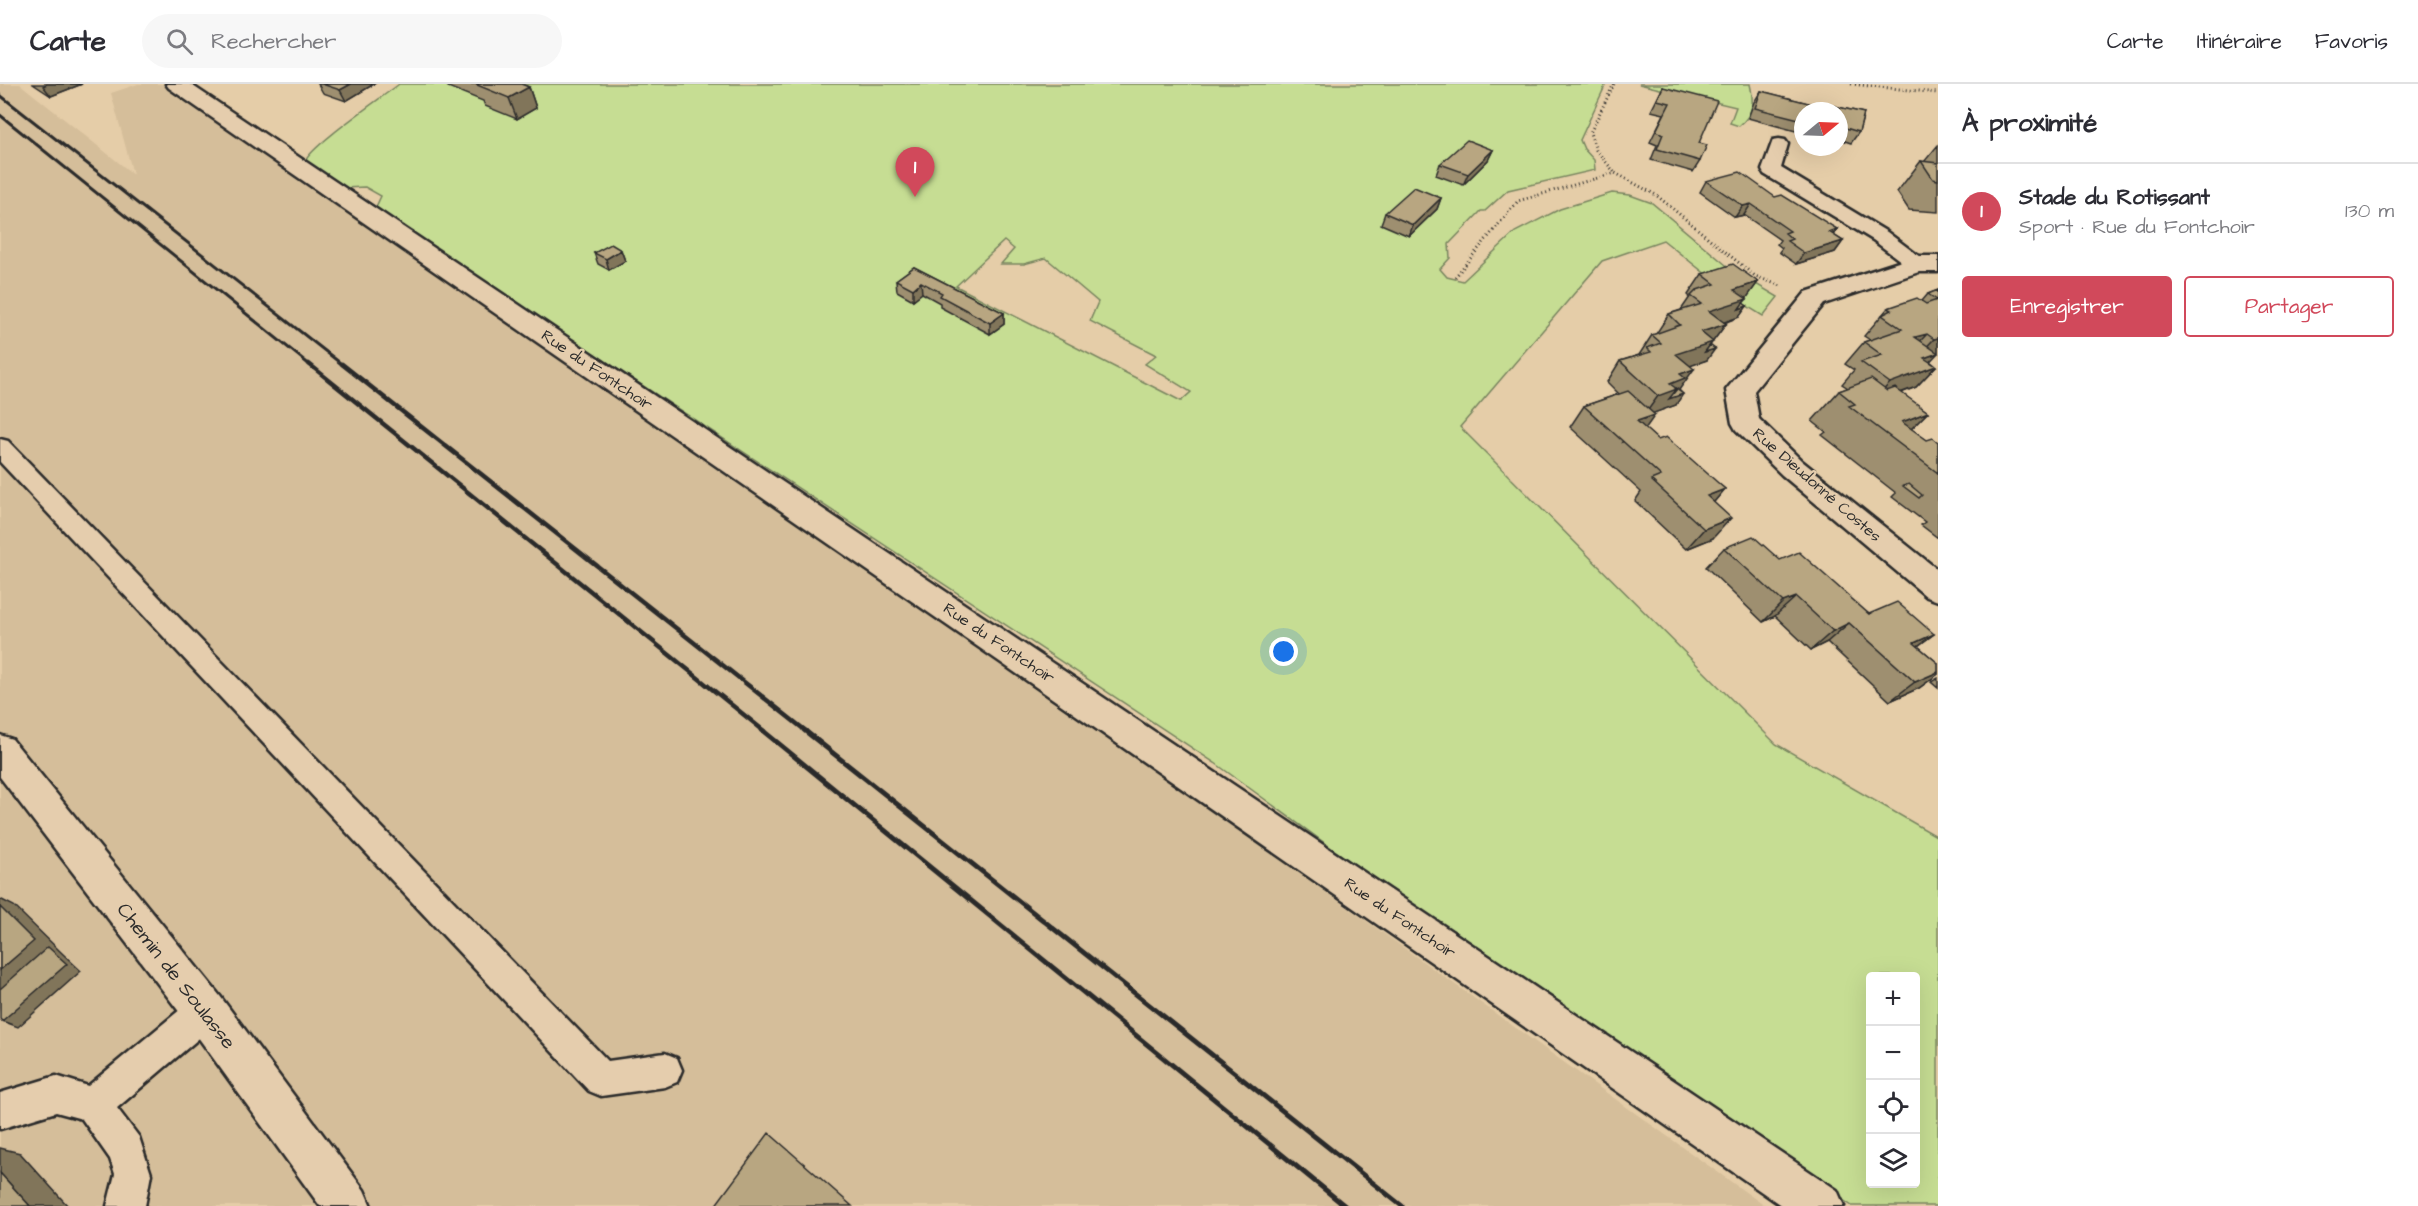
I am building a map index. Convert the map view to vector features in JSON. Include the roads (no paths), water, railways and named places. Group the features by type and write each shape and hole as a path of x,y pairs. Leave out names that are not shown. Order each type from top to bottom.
{"street":[{"name":"Rue du Fontchoir","path":"176,84 1002,645 1821,1206"},
{"name":"Rue Dieudonné Costes","path":"1928,264 1815,298 1740,390 1746,423 1792,468 1938,588"},
{"name":"Chemin de Soulasse","path":"0,750 205,1011 348,1206"}],"lane":[{"path":"1779,144 1771,170 1928,264"},
{"path":"0,447 601,1079 665,1070"},
{"path":"93,1105 205,1011"},
{"path":"0,1111 56,1094 93,1105 126,1150 133,1174 126,1206"}],"railway":[{"path":"0,95 344,366"},
{"path":"0,115 311,366"},
{"path":"309,364 764,731"},
{"path":"342,364 806,731"},
{"path":"762,730 1345,1206"},
{"path":"804,730 1402,1206"}],"place":[{"name":"Stade du Rotissant","path":"915,197"}]}
